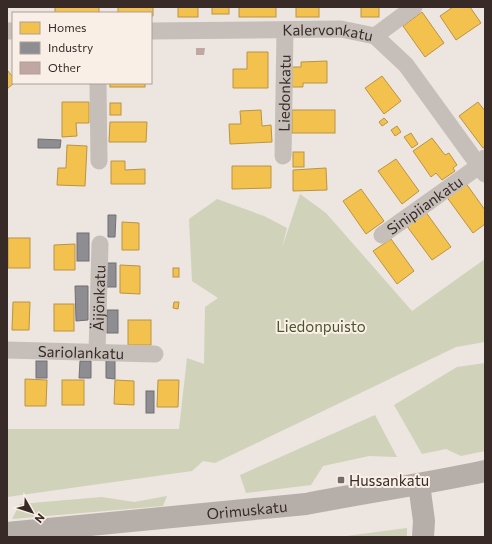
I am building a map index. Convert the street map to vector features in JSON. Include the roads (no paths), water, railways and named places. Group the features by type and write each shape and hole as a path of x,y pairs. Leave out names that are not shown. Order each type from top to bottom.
{"main road":[{"name":"Orimuskatu","path":"7,533 306,504 485,471"},
{"path":"419,484 424,521 423,537"}],"street":[{"path":"374,36 414,7"},
{"name":"Liedonkatu","path":"283,156 285,30"},
{"name":"Kalervonkatu","path":"152,31 341,30 374,36 406,65 483,166"},
{"path":"98,84 99,161"},
{"name":"Sinipiiankatu","path":"382,235 483,166"},
{"name":"Äijönkatu","path":"97,352 100,244"},
{"name":"Sariolankatu","path":"7,350 155,354"}],"place":[{"name":"Hussankatu","path":"341,480"}],"park label":[{"name":"Liedonpuisto","path":"321,326"}]}
